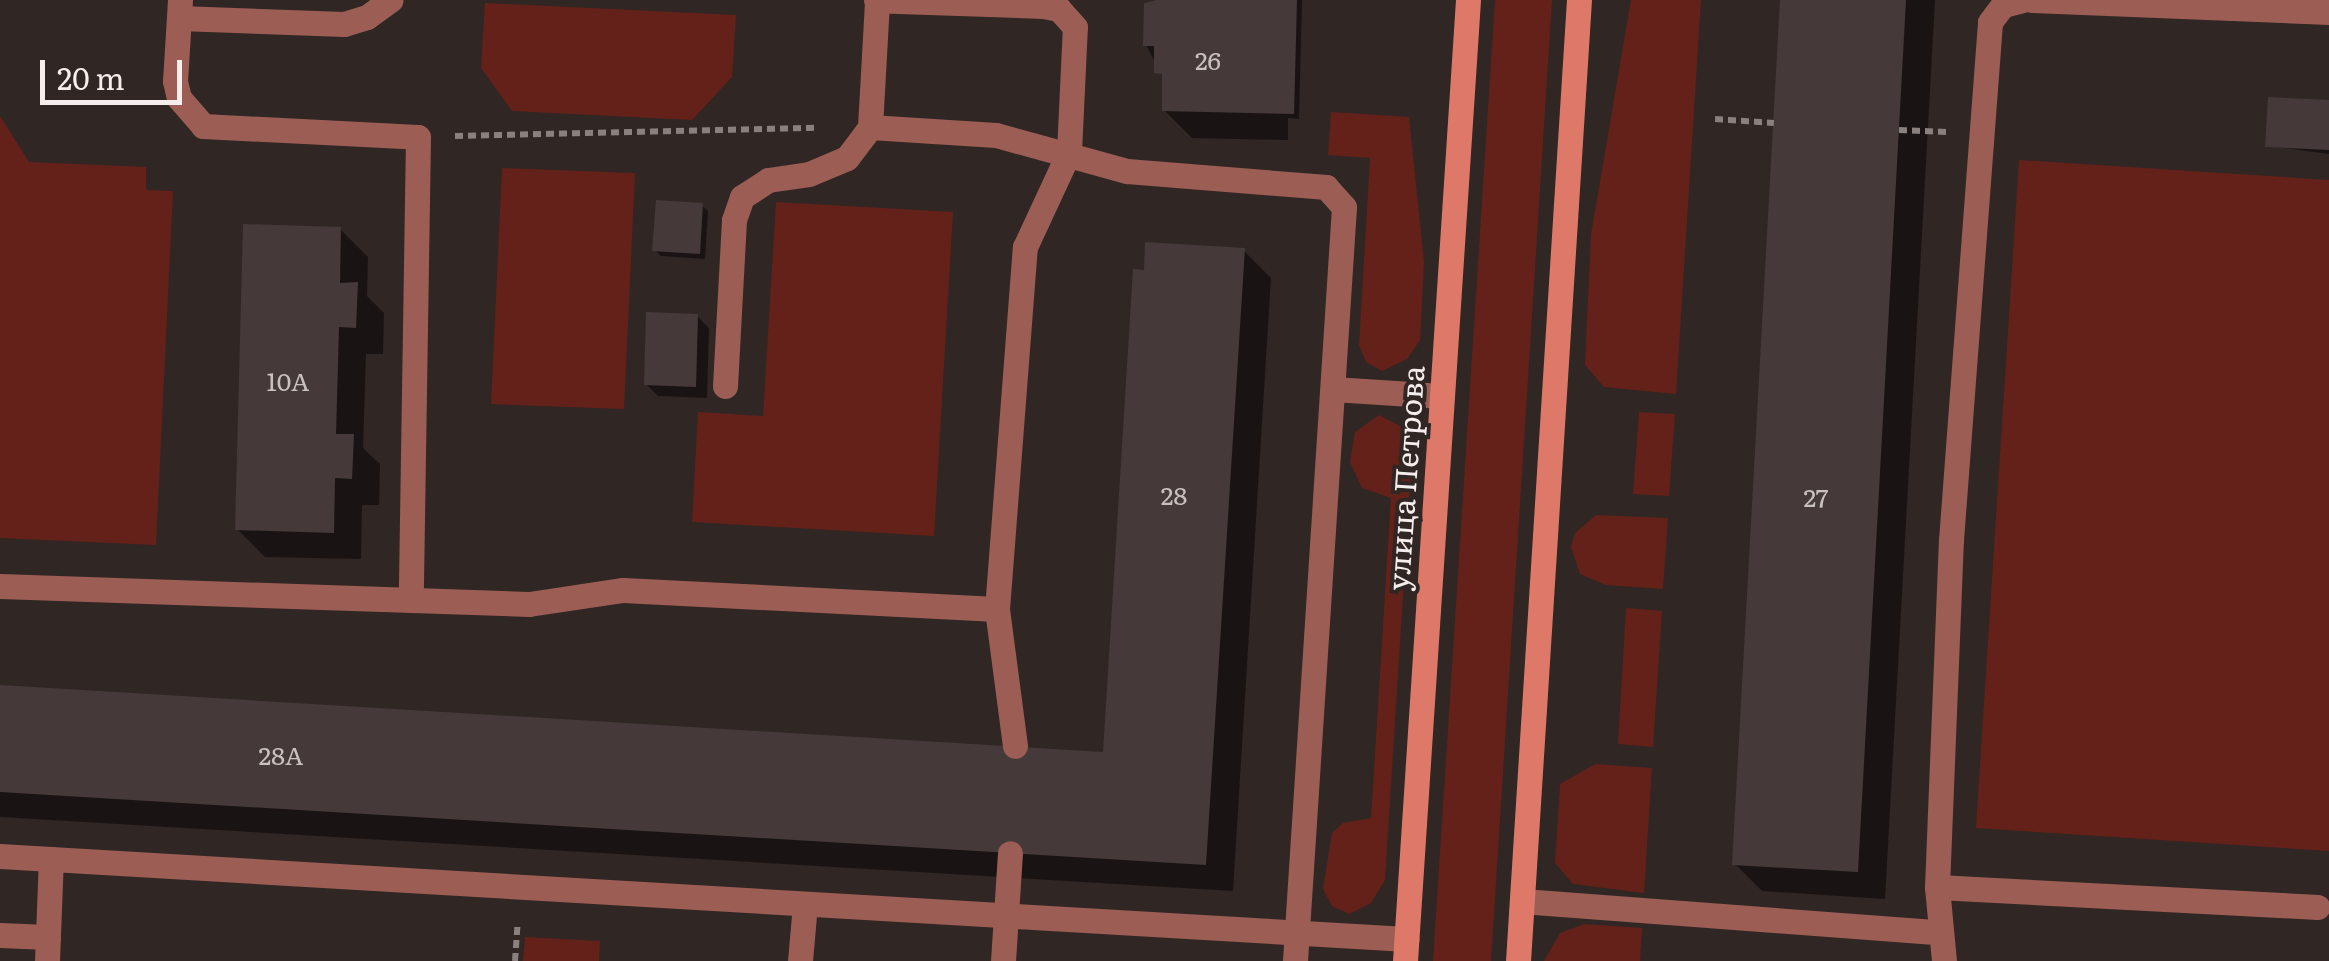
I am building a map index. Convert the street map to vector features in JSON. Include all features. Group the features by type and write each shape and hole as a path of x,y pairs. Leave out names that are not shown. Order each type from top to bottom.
{"main road":[{"name":"улица Петрова","path":"1406,950 1468,0"},
{"path":"1518,961 1579,0"}],"lane":[{"path":"390,0 367,18 344,24 179,9 179,98 203,126 418,136 410,600"},
{"path":"1944,961 1936,887 1952,540 1990,22 2003,5 2023,0"},
{"path":"2032,0 2303,5 2329,12"},
{"path":"725,386 734,220 742,196 768,180 809,174 847,158 870,127 877,1 1059,9 1077,38 1069,152 1025,247 997,609 1015,746"},
{"path":"870,127 996,135 1127,171 1326,187 1338,194 1344,221 1295,961"},
{"path":"1333,390 1442,396"},
{"path":"0,586 529,604 623,590 997,609"},
{"path":"1003,961 1010,854"},
{"path":"0,856 1296,933 1406,950"},
{"path":"0,934 48,949 52,858"},
{"path":"1936,887 2317,907"},
{"path":"1522,902 1938,932"},
{"path":"800,961 805,904"}],"path":[{"path":"1715,119 1774,123"},
{"path":"418,136 870,127"}],"shaded area":[{"path":"1495,0 1552,0 1491,961 1433,961"},
{"path":"1631,0 1701,0 1676,394 1604,387 1585,365 1591,234"},
{"path":"485,3 736,15 732,77 692,120 512,111 481,68"},
{"path":"1331,112 1409,117 1424,262 1420,340 1407,359 1382,371 1366,362 1359,345 1370,158 1328,155"},
{"path":"0,116 29,162 146,167 146,190 173,191 156,545 0,538"},
{"path":"2019,160 2329,180 2329,851 1976,828"},
{"path":"502,168 635,173 624,409 491,404"},
{"path":"776,202 953,212 934,536 692,522 698,412 763,416"},
{"path":"1639,412 1675,414 1669,496 1633,494"},
{"path":"1379,415 1400,426 1412,453 1385,880 1371,903 1349,914 1332,906 1323,889 1332,833 1343,823 1371,818 1391,498 1362,488 1350,462 1355,432"},
{"path":"1596,515 1668,518 1663,589 1606,585 1580,574 1571,547 1575,533"},
{"path":"1626,608 1662,611 1653,747 1618,744"},
{"path":"1595,764 1652,768 1644,893 1573,884 1555,863 1560,784"},
{"path":"1584,924 1642,928 1640,961 1544,961 1560,933"},
{"path":"525,937 600,941 599,961 523,961"}],"building":[{"path":"1297,0 1294,114 1162,111 1162,74 1154,73 1154,46 1143,46 1144,3"},
{"path":"1780,0 1906,0 1858,872 1732,865"},
{"path":"2268,97 2329,100 2329,150 2265,147"},
{"path":"656,200 703,203 700,254 652,251"},
{"path":"243,224 341,227 340,283 358,282 356,328 339,327 336,434 354,434 352,479 335,478 334,533 235,530"},
{"path":"1145,242 1245,248 1206,865 0,792 0,685 1103,752 1133,269 1144,270"},
{"path":"646,312 698,314 696,387 644,385"}]}
